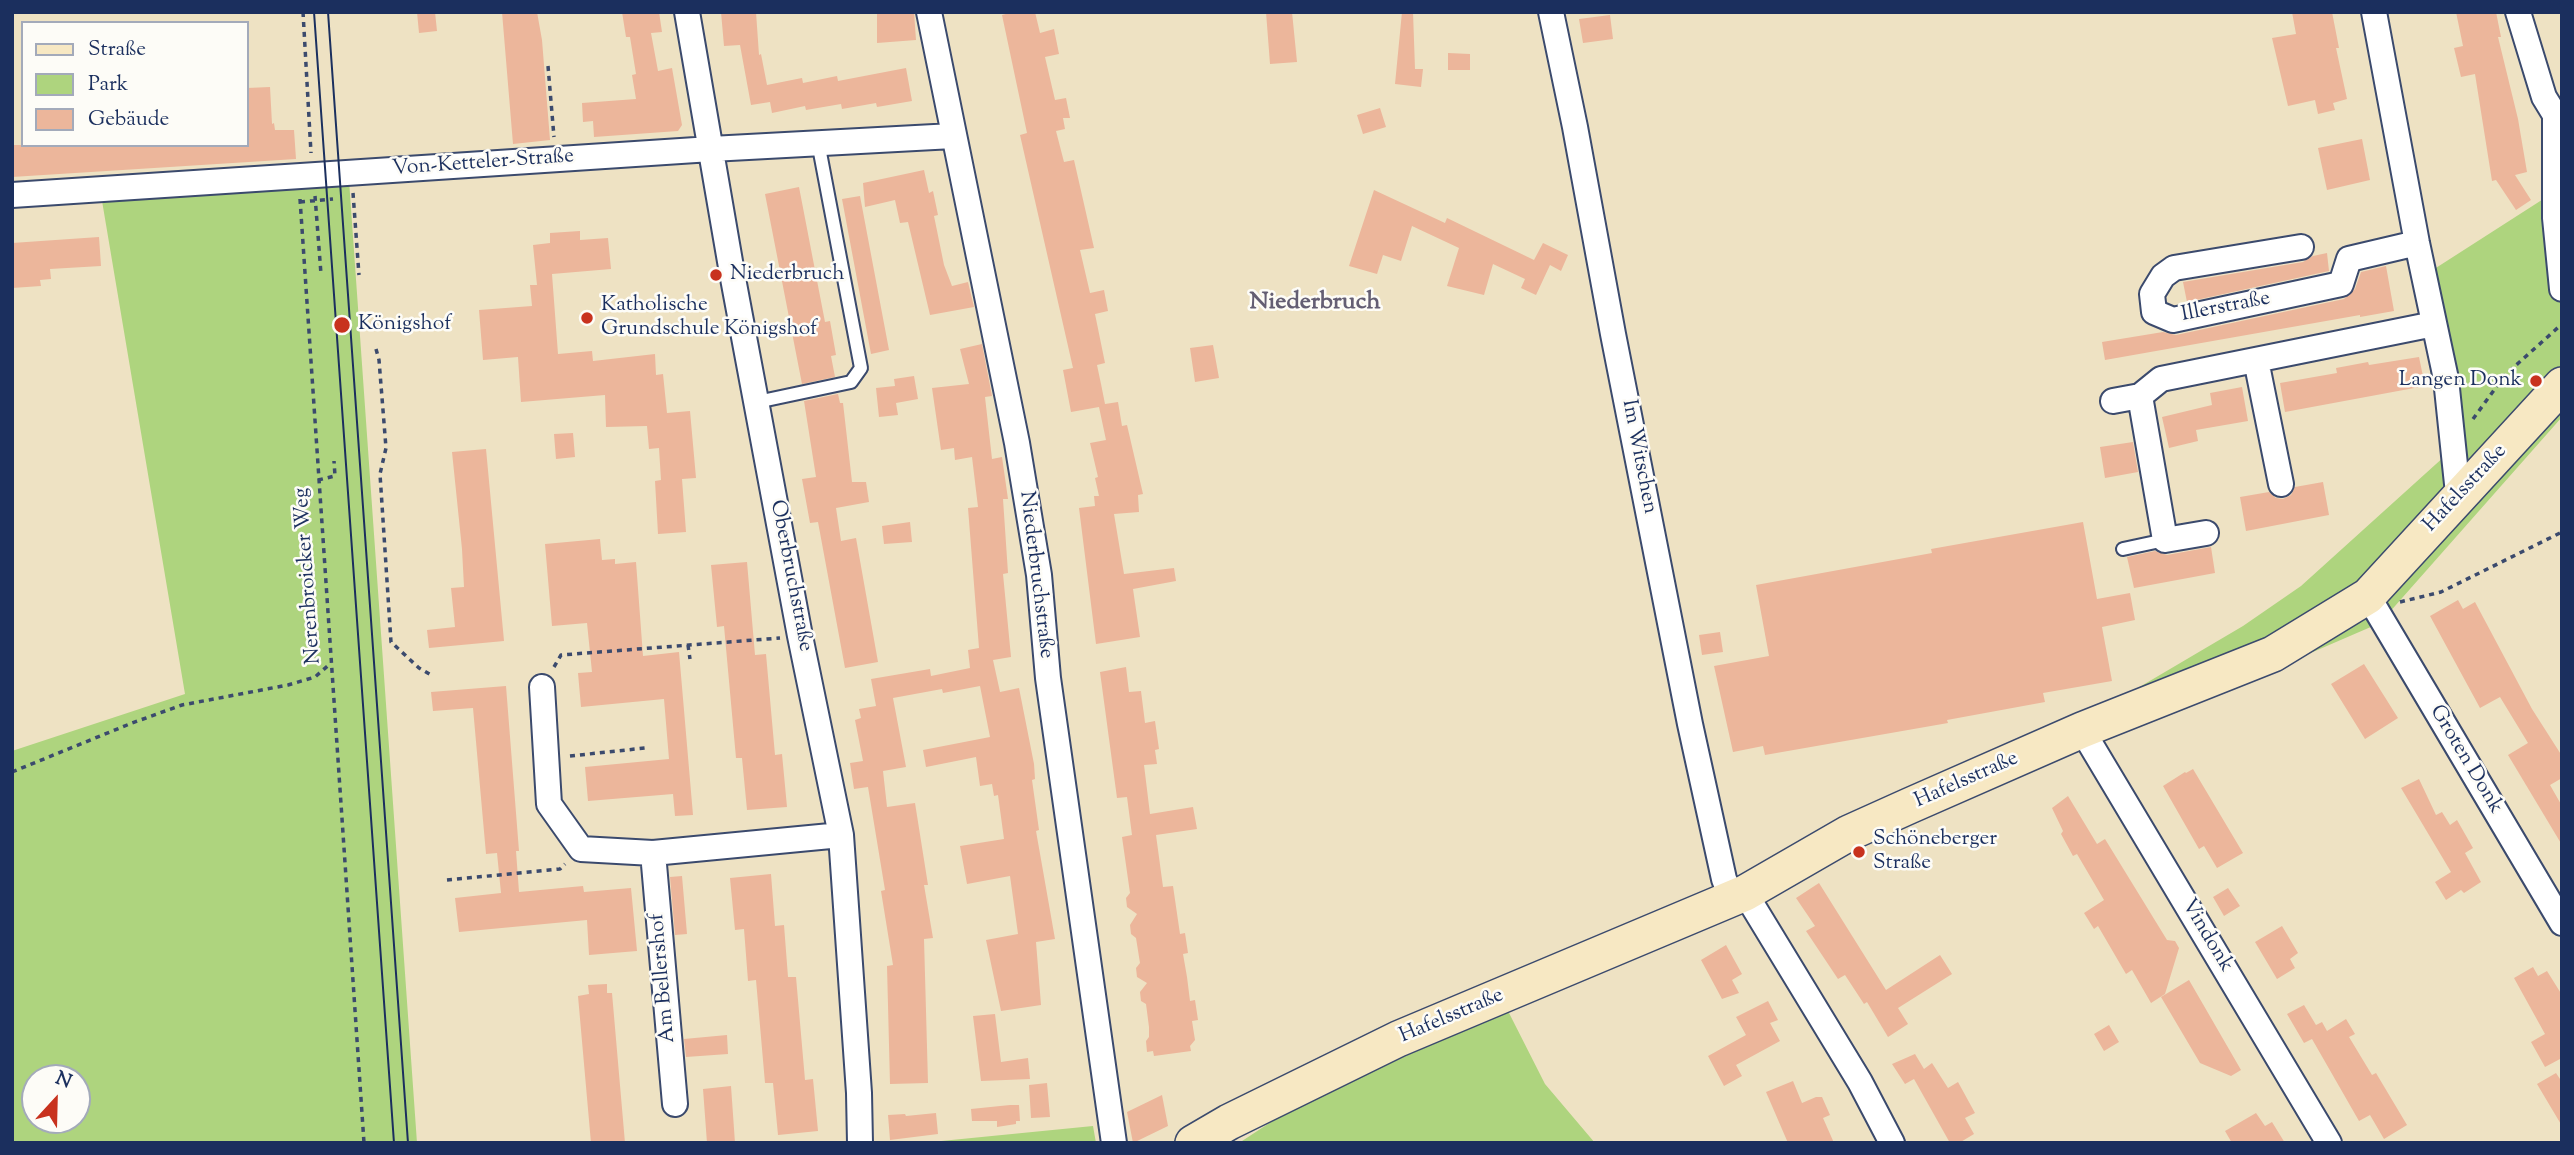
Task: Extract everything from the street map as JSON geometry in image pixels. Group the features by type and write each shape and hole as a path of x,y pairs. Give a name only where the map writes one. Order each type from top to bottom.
{"main road":[{"name":"Hafelsstraße","path":"1193,1143 1229,1122 1398,1039 1739,896 1849,834 2082,730 2273,654 2371,602 2463,493 2562,385"}],"street":[{"name":"Oberbruchstraße","path":"687,12 800,636 841,835 860,1143"},
{"name":"Niederbruchstraße","path":"929,12 1017,443 1039,575 1048,678 1114,1143"},
{"name":"Im Witschen","path":"1551,12 1687,710 1724,878 1739,896"},
{"path":"2374,12 2417,243 2446,379 2457,484 2463,493"},
{"path":"2518,12 2544,97 2558,113 2555,218 2562,289"},
{"name":"Von-Ketteler-Straße","path":"12,195 818,142 953,136"},
{"name":"Illerstraße","path":"2301,247 2175,268 2163,276 2152,294 2154,312 2173,320 2341,285 2349,259 2417,243"},
{"path":"2113,401 2140,396 2161,379 2434,324"},
{"path":"2256,360 2281,484"},
{"path":"2140,396 2165,540 2206,533"},
{"name":"Groten Donk","path":"2371,602 2562,923"},
{"path":"542,687 549,804 581,849 653,853 841,835"},
{"name":"Vindonk","path":"2082,730 2329,1143"},
{"name":"Am Bellershof","path":"653,853 675,1104"},
{"path":"1739,896 1860,1082 1892,1143"}],"lane":[{"path":"757,402 851,382 861,368 818,142"},
{"path":"2123,549 2165,540"}],"path":[{"path":"303,12 313,146 306,175 316,200 321,274"},
{"path":"548,66 556,160"},
{"path":"351,172 359,275"},
{"name":"Nerenbroicker Weg","path":"306,175 300,202 364,1143"},
{"path":"300,202 353,197"},
{"path":"2454,444 2461,439 2481,406 2505,375 2562,324"},
{"path":"376,349 386,448 380,474 391,642 419,668 431,675"},
{"path":"318,480 335,476 334,461"},
{"path":"2371,602 2441,592 2562,533"},
{"path":"542,687 561,655 800,636"},
{"path":"688,645 690,659"},
{"path":"12,772 182,705 288,685 315,677 331,663"},
{"path":"547,758 645,748"},
{"path":"447,880 560,869 581,849"}],"green space":[{"path":"2562,99 2562,417 2380,623 2144,725 2131,692 2243,626 2301,586 2446,455 2414,282 2548,196 2541,112"},
{"path":"348,166 417,1143 12,1143 12,751 185,694 99,183"},
{"path":"1508,1011 1545,1084 1595,1143 1239,1143 1303,1101"},
{"path":"1093,1126 1096,1143 921,1143"}],"building":[{"path":"417,12 435,12 437,31 419,33"},
{"path":"502,12 537,12 542,40 550,140 513,144"},
{"path":"622,12 659,12 662,32 651,33 658,71 672,68 682,125 678,131 594,137 593,121 583,122 582,103 636,99 632,75 636,74 630,37 626,37"},
{"path":"721,12 756,12 759,55 761,54 767,85 802,78 803,83 837,76 838,81 906,68 912,101 877,107 876,103 842,109 841,104 806,110 805,106 772,113 770,102 751,105 740,45 724,46"},
{"path":"877,12 914,12 916,40 877,43"},
{"path":"1035,12 1040,33 1054,29 1059,54 1045,57 1055,100 1066,98 1070,118 1063,118 1065,129 1056,131 1064,162 1074,160 1094,248 1080,250 1090,293 1104,290 1108,311 1095,314 1105,363 1097,365 1105,404 1118,402 1122,426 1127,425 1143,494 1138,495 1139,512 1114,514 1124,574 1174,568 1176,581 1133,589 1140,637 1096,644 1079,508 1095,506 1094,496 1099,496 1095,478 1098,477 1090,443 1106,440 1099,407 1071,412 1063,370 1073,368 1020,135 1027,133 1002,15"},
{"path":"1266,12 1292,12 1297,62 1270,64"},
{"path":"1402,12 1413,12 1415,69 1423,69 1421,87 1395,84"},
{"path":"2292,12 2332,12 2339,48 2336,48 2347,99 2333,103 2335,110 2318,114 2315,100 2288,106 2272,38 2296,34"},
{"path":"2456,12 2496,12 2501,37 2498,37 2518,119 2527,172 2515,175 2531,200 2516,210 2496,180 2492,181 2475,74 2461,77 2454,48 2463,46"},
{"path":"1610,15 1613,39 1583,43 1579,19"},
{"path":"1448,53 1470,54 1470,70 1448,70"},
{"path":"270,87 272,124 274,123 275,130 294,130 296,159 12,177 12,145 248,147 248,88"},
{"path":"1380,108 1386,127 1363,134 1357,115"},
{"path":"2362,139 2370,180 2327,190 2318,148"},
{"path":"924,170 929,193 933,191 938,215 934,216 944,265 952,286 968,282 974,307 930,315 908,222 900,223 895,200 865,207 863,183"},
{"path":"799,187 825,322 830,321 836,355 831,356 835,377 802,384 765,194"},
{"path":"1374,190 1445,223 1447,218 1534,260 1543,243 1568,255 1561,271 1550,265 1536,295 1521,288 1525,279 1493,264 1484,295 1447,286 1459,248 1412,226 1401,261 1383,255 1377,274 1349,266"},
{"path":"860,196 889,350 871,354 842,199"},
{"path":"580,231 580,240 608,238 611,269 552,274 558,354 592,351 593,361 655,354 656,375 663,374 667,413 690,411 696,478 682,479 686,532 658,534 655,481 661,480 659,448 649,449 647,426 606,427 605,395 521,402 518,357 483,360 479,310 532,306 530,285 537,285 533,245 550,243 550,233"},
{"path":"99,237 101,266 50,269 51,279 40,280 41,286 12,288 12,243"},
{"path":"2327,253 2329,271 2187,302 2183,282 2303,262 2313,256"},
{"path":"2386,266 2394,311 2105,360 2102,342 2163,332 2176,335 2344,299 2355,289 2361,272"},
{"path":"982,344 992,396 985,397 992,459 1002,457 1008,499 1003,499 1008,573 1003,574 1011,657 993,660 1000,692 1019,688 1034,764 1035,779 1032,780 1039,830 1036,831 1055,939 1036,942 1041,1005 1001,1011 986,940 1018,934 1010,876 967,884 960,846 1004,839 998,795 994,796 992,784 980,786 976,757 926,767 923,750 990,737 980,686 943,693 942,689 893,698 906,767 883,771 887,807 915,803 933,938 924,939 928,1083 890,1084 887,966 893,965 881,891 885,890 868,787 854,789 850,763 863,761 855,720 861,718 859,709 876,706 871,679 930,669 931,676 970,668 968,650 979,648 968,508 978,507 972,457 955,460 954,448 941,450 932,388 969,384 960,349"},
{"path":"1213,345 1219,378 1195,382 1190,348"},
{"path":"2419,357 2425,386 2285,412 2280,383 2337,373 2336,368 2368,362 2369,365"},
{"path":"914,376 918,399 896,403 898,415 879,417 876,388 895,386 894,379"},
{"path":"2242,387 2248,421 2196,430 2198,441 2169,448 2162,417 2212,405 2210,393"},
{"path":"838,394 840,403 843,403 852,482 866,482 869,502 836,508 841,541 856,538 878,662 845,668 818,522 810,523 802,479 816,477 804,401"},
{"path":"573,433 575,457 556,459 554,434"},
{"path":"2133,442 2138,472 2105,478 2100,447"},
{"path":"486,449 504,641 429,648 427,630 455,627 451,588 464,587 452,452"},
{"path":"2323,482 2329,515 2246,531 2240,497 2269,492 2276,498 2283,499 2291,495 2295,487"},
{"path":"910,522 912,542 884,544 882,526"},
{"path":"2083,522 2097,599 2130,593 2135,620 2102,627 2112,681 2043,693 2045,702 1947,720 1948,723 1765,755 1763,746 1733,752 1714,666 1769,656 1756,585 1932,553 1931,549"},
{"path":"600,539 602,560 615,559 615,564 636,562 643,656 679,652 693,815 675,816 673,794 588,801 585,767 669,759 664,699 581,707 578,673 592,672 587,623 552,626 545,544"},
{"path":"2211,547 2215,573 2134,588 2127,557 2155,551 2167,555"},
{"path":"747,562 755,655 766,654 775,755 782,754 787,807 747,810 742,758 736,758 724,626 717,627 711,565"},
{"path":"2458,600 2463,609 2475,602 2532,709 2562,756 2562,778 2550,785 2562,806 2562,845 2508,755 2528,743 2500,697 2480,708 2430,616"},
{"path":"1720,632 1723,652 1702,655 1699,635"},
{"path":"2364,664 2398,718 2365,739 2331,684"},
{"path":"1126,667 1129,692 1141,691 1145,723 1155,721 1159,749 1155,750 1157,764 1144,765 1150,814 1193,807 1197,829 1156,835 1163,887 1173,886 1180,934 1185,933 1188,953 1183,954 1190,1001 1195,1000 1198,1020 1192,1021 1195,1040 1190,1046 1191,1051 1154,1056 1153,1051 1147,1052 1149,1027 1146,1004 1141,1001 1140,992 1147,983 1137,977 1136,968 1140,963 1136,938 1131,934 1130,925 1137,914 1127,907 1126,898 1130,893 1122,837 1132,835 1127,797 1117,798 1100,672"},
{"path":"506,686 519,851 516,851 519,892 583,886 584,892 631,888 637,951 589,955 587,920 459,932 455,898 501,893 497,853 486,854 473,708 433,711 431,692"},
{"path":"2193,769 2243,853 2217,868 2204,846 2199,849 2163,786"},
{"path":"2419,779 2436,815 2442,812 2450,825 2457,820 2473,848 2465,853 2481,882 2446,900 2435,882 2451,872 2401,788"},
{"path":"2068,796 2097,844 2105,839 2167,940 2175,941 2179,948 2165,994 2151,1003 2132,970 2126,974 2098,926 2094,929 2084,913 2104,900 2077,854 2073,856 2061,834 2063,831 2052,808"},
{"path":"771,874 775,926 784,925 788,977 796,977 805,1080 813,1079 818,1131 778,1135 773,1083 765,1083 756,980 748,981 744,929 735,930 730,878"},
{"path":"682,876 687,934 675,935 670,877"},
{"path":"1819,883 1886,990 1940,955 1952,974 1898,1008 1908,1024 1888,1037 1867,1002 1864,1004 1845,975 1838,979 1806,931 1815,926 1796,898"},
{"path":"2228,888 2240,906 2224,916 2213,897"},
{"path":"2282,926 2298,953 2290,959 2295,968 2277,979 2255,942"},
{"path":"1726,945 1742,974 1732,980 1739,993 1722,999 1701,960"},
{"path":"2533,967 2538,976 2547,971 2562,995 2562,1062 2560,1059 2545,1067 2531,1042 2545,1034 2514,978"},
{"path":"2189,980 2241,1070 2231,1076 2200,1063 2161,997"},
{"path":"607,984 607,993 612,993 625,1143 591,1143 578,996 589,994 588,985"},
{"path":"1768,1001 1778,1020 1770,1023 1780,1041 1736,1065 1742,1076 1724,1086 1708,1056 1746,1035 1736,1017"},
{"path":"2304,1005 2316,1025 2322,1022 2327,1031 2346,1019 2355,1034 2349,1037 2372,1075 2376,1073 2407,1125 2384,1139 2370,1115 2359,1121 2312,1039 2304,1043 2287,1014"},
{"path":"995,1014 1001,1062 1028,1058 1030,1079 981,1081 973,1016"},
{"path":"2109,1025 2119,1042 2104,1051 2094,1034"},
{"path":"727,1035 728,1054 686,1057 684,1039"},
{"path":"1915,1054 1924,1069 1932,1063 1948,1088 1958,1082 1975,1113 1965,1118 1974,1134 1959,1143 1950,1143 1914,1079 1905,1084 1892,1064"},
{"path":"2556,1073 2562,1082 2562,1126 2537,1084"},
{"path":"1793,1081 1802,1103 1822,1097 1830,1115 1823,1118 1834,1143 1788,1143 1766,1092"},
{"path":"1047,1083 1050,1117 1031,1118 1029,1085"},
{"path":"731,1086 735,1143 707,1143 703,1089"},
{"path":"1162,1095 1168,1126 1133,1143 1127,1112"},
{"path":"1019,1105 1020,1121 1016,1121 1016,1124 997,1127 997,1121 972,1121 971,1109"},
{"path":"936,1113 938,1134 890,1140 888,1115"},
{"path":"2256,1113 2265,1126 2272,1122 2285,1143 2232,1143 2225,1131"}],"tram line":[{"path":"314,12 394,1143"},
{"path":"328,12 408,1143"}],"place":[{"name":"Niederbruch","path":"716,275"},
{"name":"Katholische Grundschule Königshof","path":"587,318"},
{"name":"Königshof","path":"342,325"},
{"name":"Langen Donk","path":"2536,381"},
{"name":"Schöneberger Straße","path":"1859,852"}],"district":[{"name":"Niederbruch","path":"1315,304"}]}
